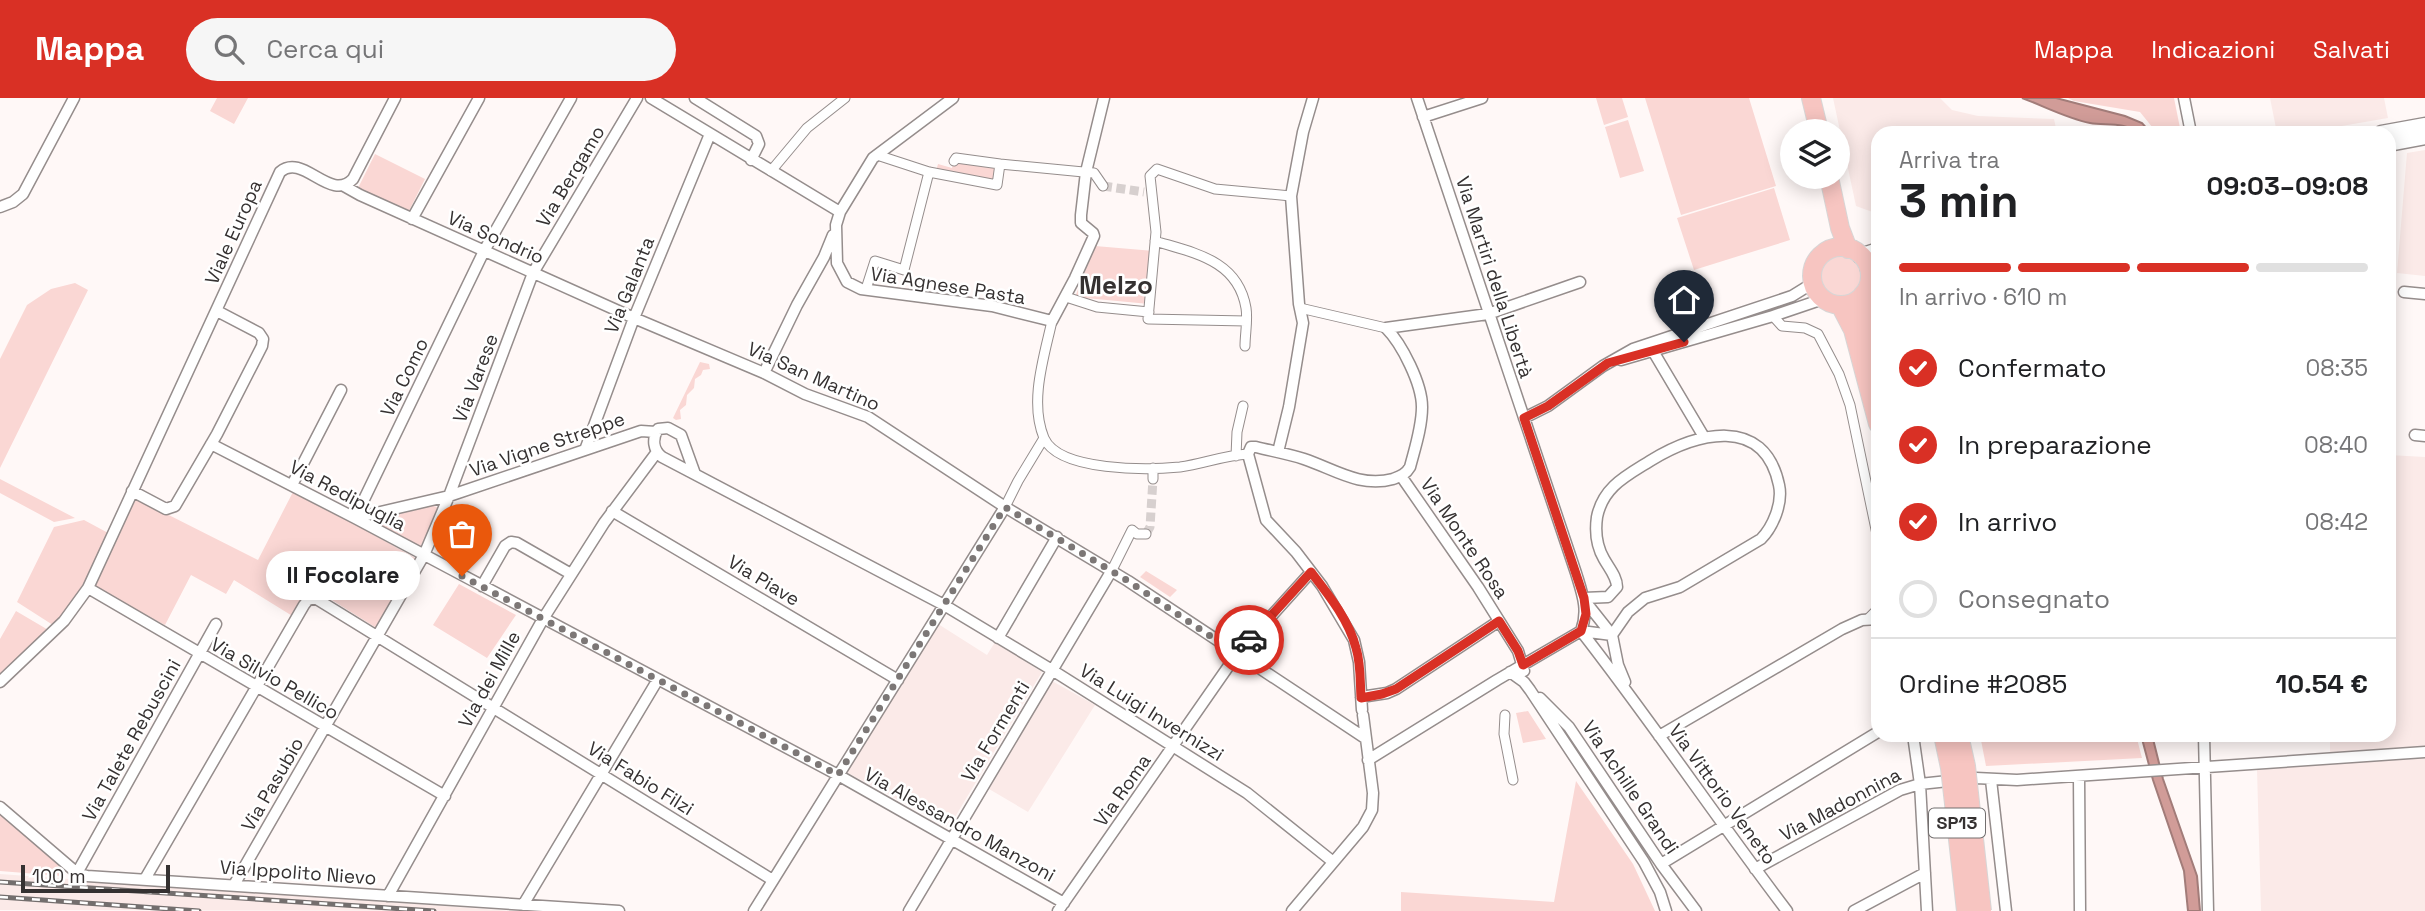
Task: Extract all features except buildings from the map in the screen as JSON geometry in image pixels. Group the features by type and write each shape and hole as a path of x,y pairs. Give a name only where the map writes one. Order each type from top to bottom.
{"main road":[{"path":"1801,98 1805,119"},
{"path":"1811,98 1816,119"},
{"path":"1819,189 1829,250"},
{"path":"1832,189 1840,228 1866,258 1869,280 1863,294 1862,307 1871,340"},
{"path":"1829,250 1866,258"},
{"path":"1829,250 1816,262 1812,273 1813,283 1832,302 1853,330 1871,398"},
{"path":"1832,302 1851,303 1863,294"},
{"name":"SP13","path":"1944,742 1957,819 1966,911"},
{"name":"SP13","path":"1961,742 1966,766 1982,911"}],"street":[{"path":"0,207 21,196 74,98"},
{"path":"344,186 353,179 395,98"},
{"path":"412,219 479,98"},
{"name":"Via Como","path":"355,518 484,251 570,98"},
{"name":"Via Bergamo","path":"533,272 636,98"},
{"path":"651,98 840,212"},
{"path":"695,98 712,102 756,136 759,144 751,160"},
{"path":"771,171 807,128 845,98"},
{"path":"764,373 824,257 836,230 840,212 869,163 953,98"},
{"path":"1104,98 1086,172 1081,222 1093,233 1093,238 1052,321 1039,390 1044,438 1062,454 1085,463 1153,468 1185,466 1250,451 1278,452 1364,481 1385,481 1401,476 1410,467 1421,416 1421,397 1400,345 1386,328"},
{"path":"1278,452 1303,323 1291,197 1301,140 1313,98"},
{"name":"Via Martiri della Libertà","path":"1417,98 1584,598 1586,614 1581,631"},
{"path":"1423,117 1482,98"},
{"path":"2184,98 2190,126"},
{"path":"2396,130 2425,125"},
{"name":"Via Galanta","path":"585,450 634,318 710,134"},
{"path":"2396,143 2425,137"},
{"path":"877,155 929,172 997,185 1000,164"},
{"path":"954,161 956,158 1094,173 1103,186"},
{"name":"Viale Europa","path":"0,682 68,618 88,588 280,171 287,167 296,167 328,183 344,186"},
{"path":"1246,321 1148,319 1156,241 1147,192 1150,176 1157,169 1212,188 1291,197"},
{"path":"866,289 875,261 904,270 929,172"},
{"name":"Via Sondrio","path":"344,186 634,318"},
{"name":"Via Agnese Pasta","path":"836,230 836,259 841,273 850,284 866,289 992,306 1052,321"},
{"path":"1156,241 1223,266 1236,282 1246,309 1245,346"},
{"name":"Via Varese","path":"424,555 450,496 533,272"},
{"path":"1300,308 1386,328 1488,314 1580,282"},
{"path":"1651,347 1786,298 1813,283"},
{"path":"2404,292 2425,294"},
{"path":"1066,297 1097,307 1149,312"},
{"path":"1777,315 1786,298"},
{"path":"1524,418 1548,406 1627,351 1832,302"},
{"name":"Viale Europa","path":"132,491 166,509 173,508 211,444 263,342 258,333 217,311"},
{"path":"1777,315 1782,326 1805,327 1815,331 1824,342 1850,405 1871,506"},
{"name":"Via San Martino","path":"634,318 764,373 805,394 869,417 1005,507 1111,570 1365,738"},
{"path":"1651,347 1704,437"},
{"path":"292,485 341,390"},
{"path":"1236,456 1237,432 1243,406"},
{"path":"657,452 654,443 656,432 660,428 668,428 681,435 695,474"},
{"name":"Via Vigne Streppe","path":"355,518 450,496 641,431 656,432"},
{"path":"1368,760 1581,631 1612,635 1636,604 1652,594 1680,587 1760,539 1767,533 1773,520 1780,495 1774,465 1768,455 1741,438 1725,435 1704,437 1679,445 1622,479 1608,491 1600,509 1596,532 1599,550 1616,579 1617,587 1608,597 1584,598"},
{"path":"754,911 1005,507 1044,438"},
{"name":"Via Redipuglia","path":"211,444 838,775"},
{"path":"1250,451 1263,516 1311,572 1340,613 1354,640 1359,662 1365,738 1374,799 1372,810 1363,827 1292,911"},
{"name":"Via Luigi Invernizzi","path":"657,452 944,606 1052,670 1254,798 1332,861"},
{"name":"Via dei Mille","path":"388,896 543,619 612,511 657,452"},
{"path":"1153,468 1153,479"},
{"name":"Via Monte Rosa","path":"1401,476 1469,572 1518,651 1523,665"},
{"name":"Via Piave","path":"612,511 898,680"},
{"path":"1111,570 1132,530 1137,534 1146,534"},
{"path":"998,638 1057,537"},
{"path":"482,586 505,546 511,542 572,574"},
{"name":"Via Pasubio","path":"234,886 424,555"},
{"name":"Via Formenti","path":"909,911 1111,570"},
{"name":"Via Roma","path":"1061,907 1237,654 1311,572"},
{"name":"Via Silvio Pellico","path":"88,588 445,796"},
{"name":"Via Vittorio Veneto","path":"1584,598 1612,635 1618,665 1632,697"},
{"name":"Via Fabio Filzi","path":"257,688 304,605 311,599 321,601 771,879"},
{"path":"1659,736 1842,629 1871,619"},
{"name":"Via Monte Rosa","path":"1361,698 1396,689 1499,621"},
{"name":"Via Talete Rebuscini","path":"77,873 216,624"},
{"name":"Via Vittorio Veneto","path":"1581,631 1787,911"},
{"path":"1523,665 1527,686"},
{"path":"1510,673 1527,686 1648,869 1662,896 1666,911"},
{"path":"523,905 657,681"},
{"name":"Via Achille Grandi","path":"1527,686 1569,727 1696,911"},
{"path":"145,879 257,688"},
{"path":"1505,715 1504,734 1513,780"},
{"path":"1661,863 1871,736"},
{"path":"1914,742 1920,784 1927,911"},
{"path":"2204,742 2208,911"},
{"name":"Via Madonnina","path":"1755,870 1900,790 1920,784 1976,778 1992,780 2079,776 2425,751"},
{"name":"Via Alessandro Manzoni","path":"838,775 951,839 1061,907"},
{"path":"2079,776 2080,911"},
{"path":"1992,780 2006,911"},
{"path":"0,807 77,873"},
{"name":"Via Ippolito Nievo","path":"77,873 90,877 619,911"},
{"path":"1854,911 1925,873"}],"shaded area":[{"path":"217,98 248,98 234,124 210,111"},
{"path":"1596,98 1622,98 1628,117 1604,125"},
{"path":"1645,98 1749,98 1776,186 1681,215"},
{"path":"1833,98 1940,98 1952,110 1978,116 2054,119 2056,126 1871,126 1871,211 1856,206 1850,178 1850,119 1837,119"},
{"path":"2022,98 2056,98 2125,116 2145,126 2096,124 2064,115"},
{"path":"2068,98 2174,98 2180,126 2151,126 2140,112"},
{"path":"2270,98 2384,98 2388,118 2342,126 2276,126"},
{"path":"1628,120 1644,171 1620,178 1605,127"},
{"path":"2425,150 2425,276 2397,273 2407,153"},
{"path":"375,154 425,179 408,213 358,188"},
{"path":"955,155 1002,162 998,186 935,175 938,164 952,168"},
{"path":"1774,188 1790,240 1694,270 1677,218"},
{"path":"1095,246 1154,251 1149,304 1075,297"},
{"path":"1840,252 1849,253 1857,259 1863,267 1863,285 1857,293 1849,299 1840,300 1831,299 1823,293 1817,285 1816,276 1817,267 1823,259 1831,253"},
{"path":"75,283 88,290 0,468 0,359 27,305 51,289"},
{"path":"700,362 709,364 710,369 703,370 695,379 694,388 687,395 686,405 680,410 681,419 676,420 673,418"},
{"path":"2396,455 2425,457 2425,911 2261,911 2257,770 2330,763 2330,742 2396,742"},
{"path":"0,479 75,518 54,522 0,493"},
{"path":"294,490 417,559 378,629 311,587 294,617 234,580 226,594 191,575 165,625 92,587 135,498 258,560"},
{"path":"432,505 441,509 420,547 368,518"},
{"path":"84,520 110,534 86,586 56,627 17,602 54,527"},
{"path":"1146,571 1177,590 1170,597 1140,577"},
{"path":"459,584 516,615 487,658 433,625"},
{"path":"16,611 50,631 0,677 0,639"},
{"path":"1226,616 1236,623 1241,616 1248,622 1235,638 1218,627"},
{"path":"935,622 987,655 995,642 1042,672 949,827 846,772"},
{"path":"1052,681 1095,705 1028,812 989,789"},
{"path":"1528,711 1546,739 1523,743 1516,713"},
{"path":"1981,742 2138,742 2142,758 1986,766"},
{"path":"2143,742 2154,742 2163,779 2197,876 2200,911 2188,911 2184,871"},
{"path":"1576,781 1633,864 1655,911 1401,911 1401,892 1554,902"},
{"path":"0,813 58,863 62,876 0,871"},
{"path":"0,874 331,898 515,911 0,910"}],"tunnel":[{"path":"1103,186 1144,192"},
{"path":"1146,534 1150,527 1153,479"}],"railway":[{"path":"0,882 434,911"},
{"path":"0,897 199,911"}],"way so far":[{"path":"462,576 838,775 1005,507 1128,581 1237,654 1249,640"}],"place":[{"name":"Il Focolare","path":"462,576"}],"district":[{"name":"Melzo","path":"1116,285"}],"route":[{"path":"1249,640 1311,572 1340,613 1354,640 1359,662 1361,698 1396,689 1499,621 1522,658 1523,665 1581,631 1586,614 1584,598 1524,418 1548,406 1608,363 1684,342"}]}
